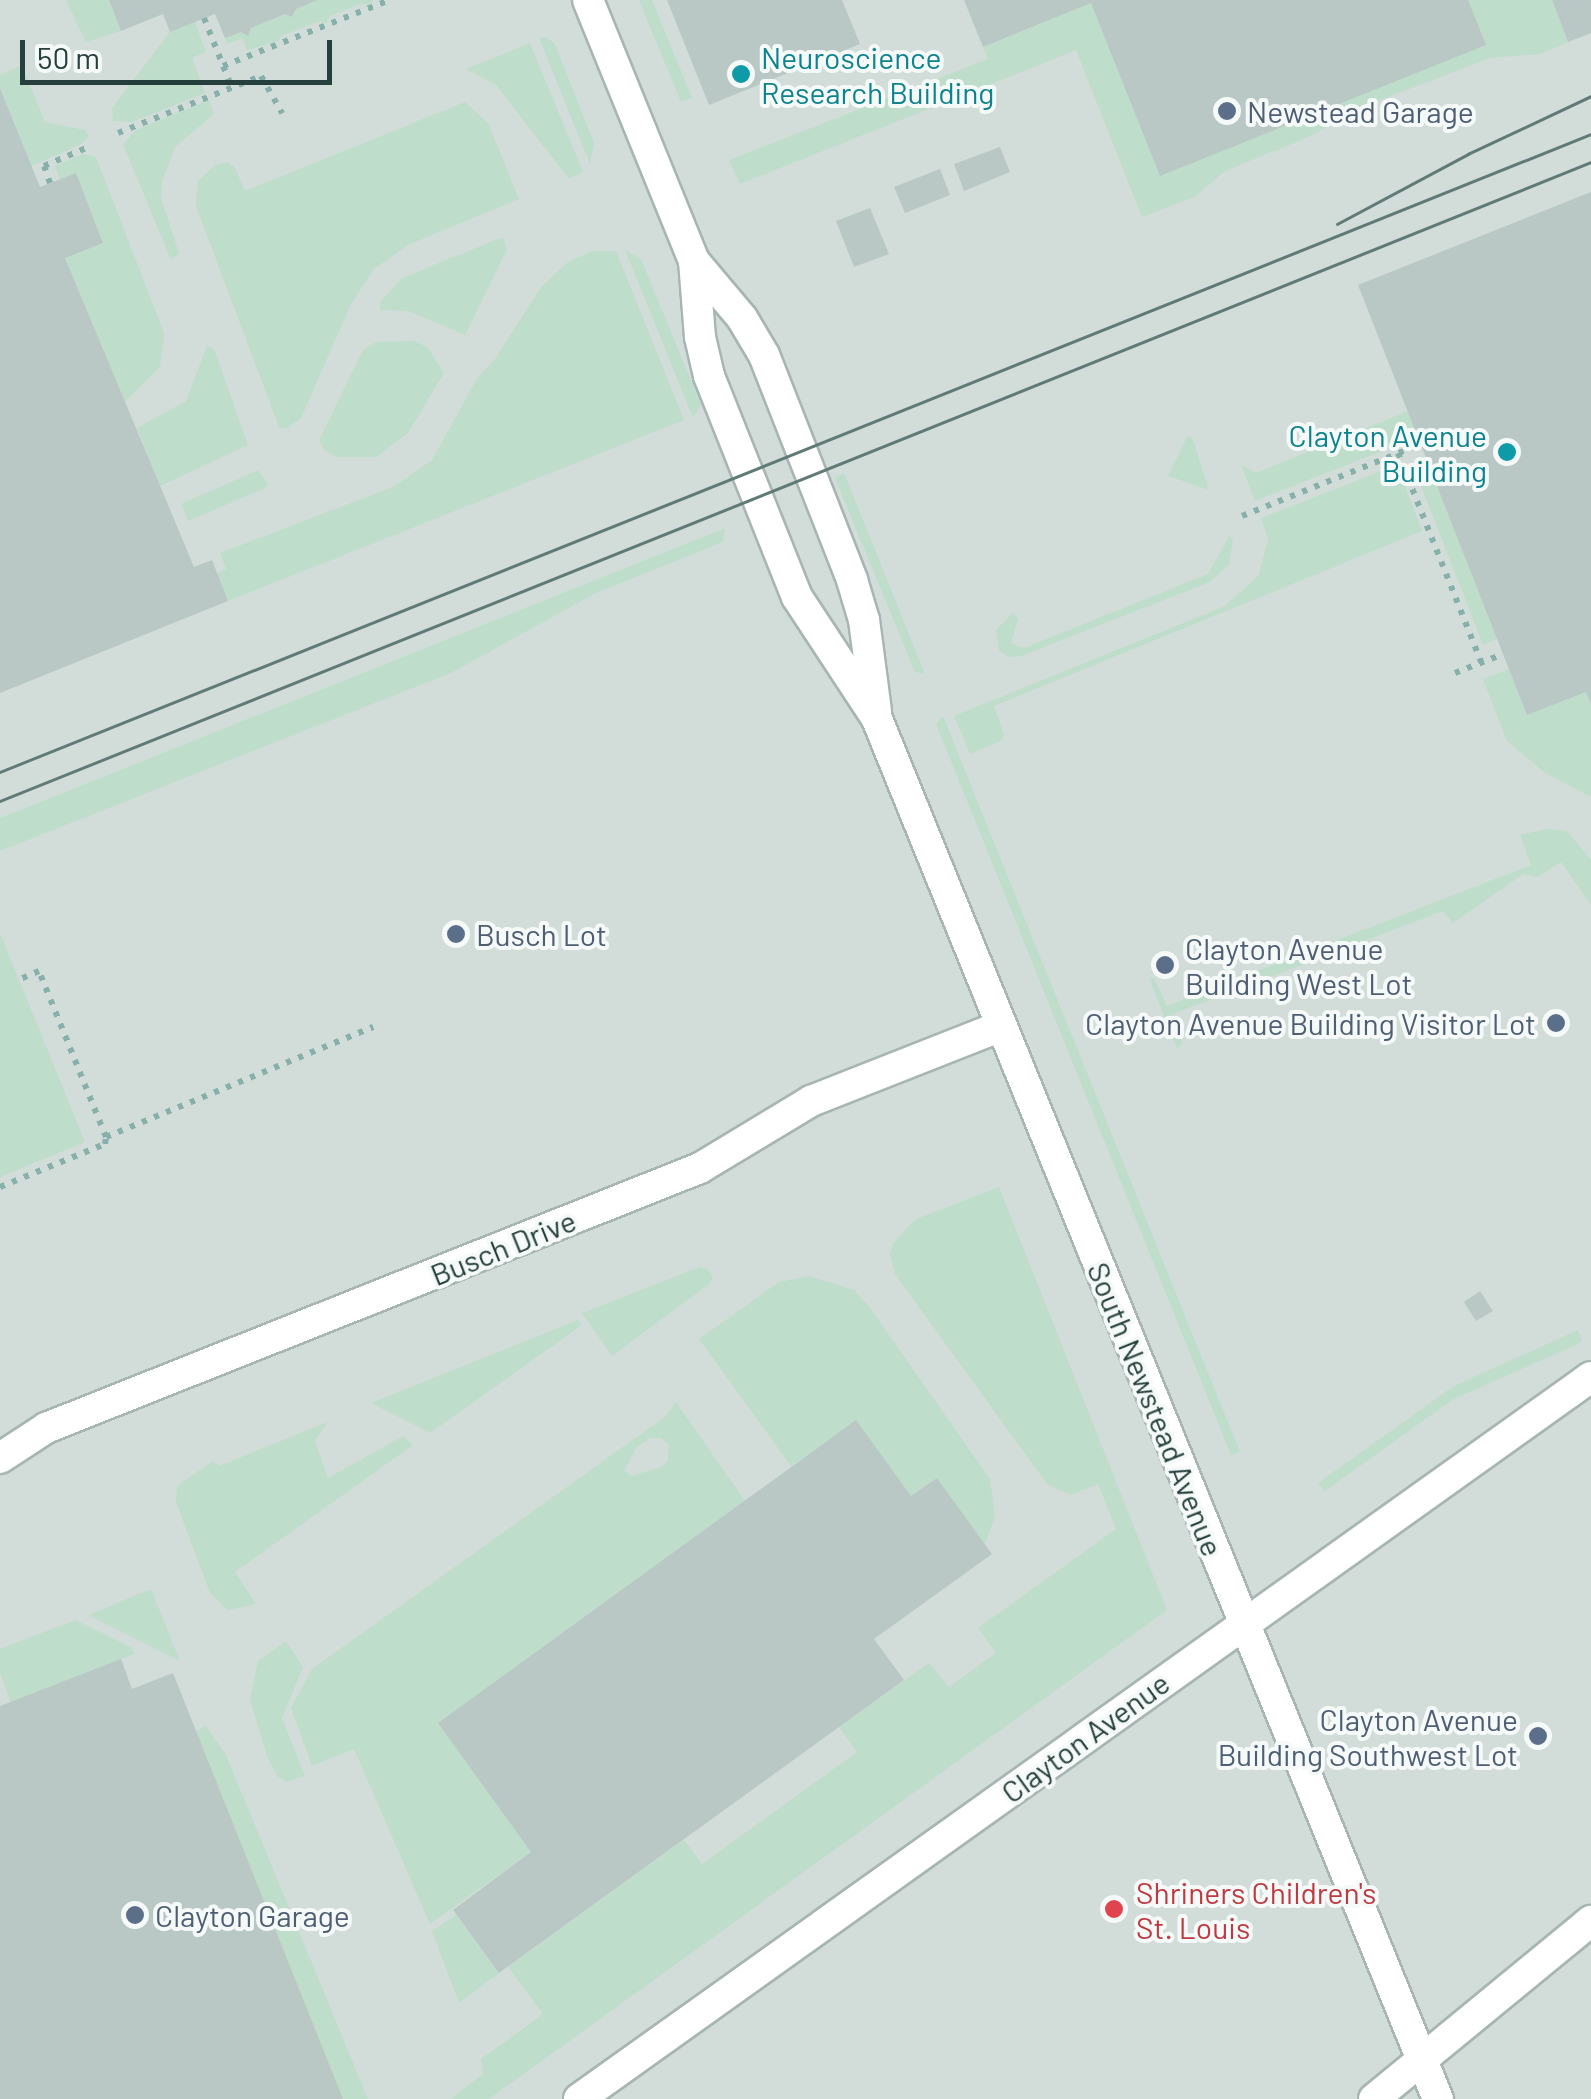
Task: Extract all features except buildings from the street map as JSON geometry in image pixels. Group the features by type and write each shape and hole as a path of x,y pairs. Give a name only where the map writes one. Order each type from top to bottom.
{"street":[{"name":"South Newstead Avenue","path":"588,0 694,261 700,337 709,376 757,498 798,598 876,719 1438,2099"},
{"name":"South Newstead Avenue","path":"694,261 742,318 764,355 852,580 864,620 876,719"},
{"name":"Busch Drive","path":"0,1458 46,1428 700,1168 811,1101 1001,1026"},
{"name":"Clayton Avenue","path":"579,2099 1591,1377"},
{"path":"1374,2099 1591,1920"}],"path":[{"path":"223,66 390,0"},
{"path":"204,18 232,88"},
{"path":"118,134 256,77 266,78 282,113"},
{"path":"50,183 44,166 92,146"},
{"path":"1242,516 1421,444"},
{"path":"1398,453 1481,662"},
{"path":"1454,673 1503,654"},
{"path":"0,1187 105,1144 106,1136 39,972 18,980"},
{"path":"106,1136 373,1028"}],"shaded area":[{"path":"0,0 1591,0 1591,2099 0,2099"}],"green space":[{"path":"66,0 109,0 121,31 86,42"},
{"path":"319,0 373,0 370,6 363,3 330,16 326,24 320,21 281,36 279,41 247,50 242,38 227,44 225,38 241,32 248,35 251,28 285,14 292,17 296,9"},
{"path":"639,0 652,0 692,98 681,102"},
{"path":"1468,0 1552,0 1568,42 1540,54 1490,58 1349,112 1311,136 1225,171 1194,197 1142,217 1076,50 740,184 729,160 988,59 983,47 1091,3 1485,45"},
{"path":"195,22 206,52 192,58 205,93 132,122 113,121 112,108 170,32"},
{"path":"546,37 555,44 594,143 590,164 539,38"},
{"path":"530,43 583,172 569,179 496,85 466,69"},
{"path":"22,65 45,122 85,130 89,136 80,145 31,166 0,87 0,75"},
{"path":"209,100 214,114 175,147 162,182 161,198 179,253 171,260 123,144 136,130"},
{"path":"465,102 488,123 519,199 408,245 374,269 351,304 301,418 286,429 279,427 196,206 198,181 215,165 228,162 235,168 245,191"},
{"path":"83,154 96,157 164,333 160,367 125,402 65,258 103,242 76,174 60,179 55,166"},
{"path":"503,237 507,249 465,335 408,311 380,310 381,301 402,278"},
{"path":"625,250 641,259 701,405 693,418"},
{"path":"592,251 616,251 684,420 228,601 217,573 226,569 220,553 393,487 432,460 478,377 495,359 541,287 568,262"},
{"path":"416,341 428,348 444,373 408,433 376,457 337,457 324,450 319,440 363,350 376,342"},
{"path":"207,346 214,349 248,445 160,486 137,428 186,401"},
{"path":"1408,411 1418,437 1255,501 1241,465 1256,473"},
{"path":"1187,437 1192,437 1209,490 1168,476"},
{"path":"1427,460 1498,639 1483,645 1413,465"},
{"path":"1397,465 1422,531 994,706 1004,735 1001,741 970,754 954,716 1225,606 1259,575 1268,538 1261,518"},
{"path":"258,470 268,484 265,488 188,521 181,504"},
{"path":"844,473 925,674 915,672 835,478"},
{"path":"725,528 723,542 594,594 453,672 0,851 0,818"},
{"path":"1229,536 1233,539 1229,564 1210,582 1021,656 1008,657 999,650 996,630 1013,613 1018,619 1011,643 1024,648 1208,574"},
{"path":"1509,669 1527,715 1586,692 1591,705 1591,797 1545,773 1507,741 1483,679"},
{"path":"943,716 1240,1452 1231,1455 936,724"},
{"path":"1547,829 1567,831 1591,860 1591,905 1561,862 1538,877 1523,874 1453,923 1443,911 1170,1015 1182,1043 1177,1048 1149,978 1154,978 1167,1006 1531,865 1520,835"},
{"path":"0,933 85,1142 0,1177"},
{"path":"999,1187 1167,1610 489,2099 450,2099 483,2074 481,2059 543,2014 508,1967 684,1840 702,1864 857,1752 839,1727 929,1663 949,1687 996,1653 978,1628 1116,1529 1098,1484 1071,1495 1047,1484 895,1274 890,1255 893,1243 916,1219"},
{"path":"700,1267 709,1270 713,1278 708,1285 612,1356 582,1313"},
{"path":"809,1276 854,1290 868,1305 990,1479 995,1516 985,1544 937,1478 911,1496 856,1421 791,1466 699,1339 779,1282"},
{"path":"578,1320 582,1325 430,1433 371,1403"},
{"path":"1578,1330 1582,1339 1578,1344 1452,1400 1325,1491 1318,1483 1454,1386"},
{"path":"676,1402 745,1501 531,1852 430,1924 354,1749 312,1766 291,1708 312,1669 665,1417","holes":["650,1438 661,1438 669,1444 668,1461 632,1476 624,1471 636,1448"]},
{"path":"328,1422 315,1441 328,1478 403,1436 413,1445 235,1572 256,1604 228,1610 210,1593 176,1502 177,1486 213,1461 219,1466"},
{"path":"151,1589 180,1661 88,1615"},
{"path":"75,1620 131,1647 135,1654 11,1702 0,1673 0,1649"},
{"path":"286,1641 303,1667 282,1718 305,1776 287,1782 277,1776 268,1759 250,1700 258,1661"},
{"path":"206,1726 226,1755 368,2099 343,2099 196,1731"},
{"path":"456,1915 499,1973 459,2003 432,1931"}],"tram line":[{"path":"1337,224 1468,154 1591,96"},
{"path":"0,772 1591,134"},
{"path":"0,801 1591,162"}],"place":[{"name":"Neuroscience Research Building","path":"741,74"},
{"name":"Newstead Garage","path":"1227,111"},
{"name":"Clayton Avenue Building","path":"1507,452"},
{"name":"Busch Lot","path":"456,934"},
{"name":"Clayton Avenue Building West Lot","path":"1165,965"},
{"name":"Clayton Avenue Building Visitor Lot","path":"1556,1023"},
{"name":"Clayton Avenue Building Southwest Lot","path":"1538,1736"},
{"name":"Shriners Children's St. Louis","path":"1114,1909"},
{"name":"Clayton Garage","path":"135,1915"}]}
